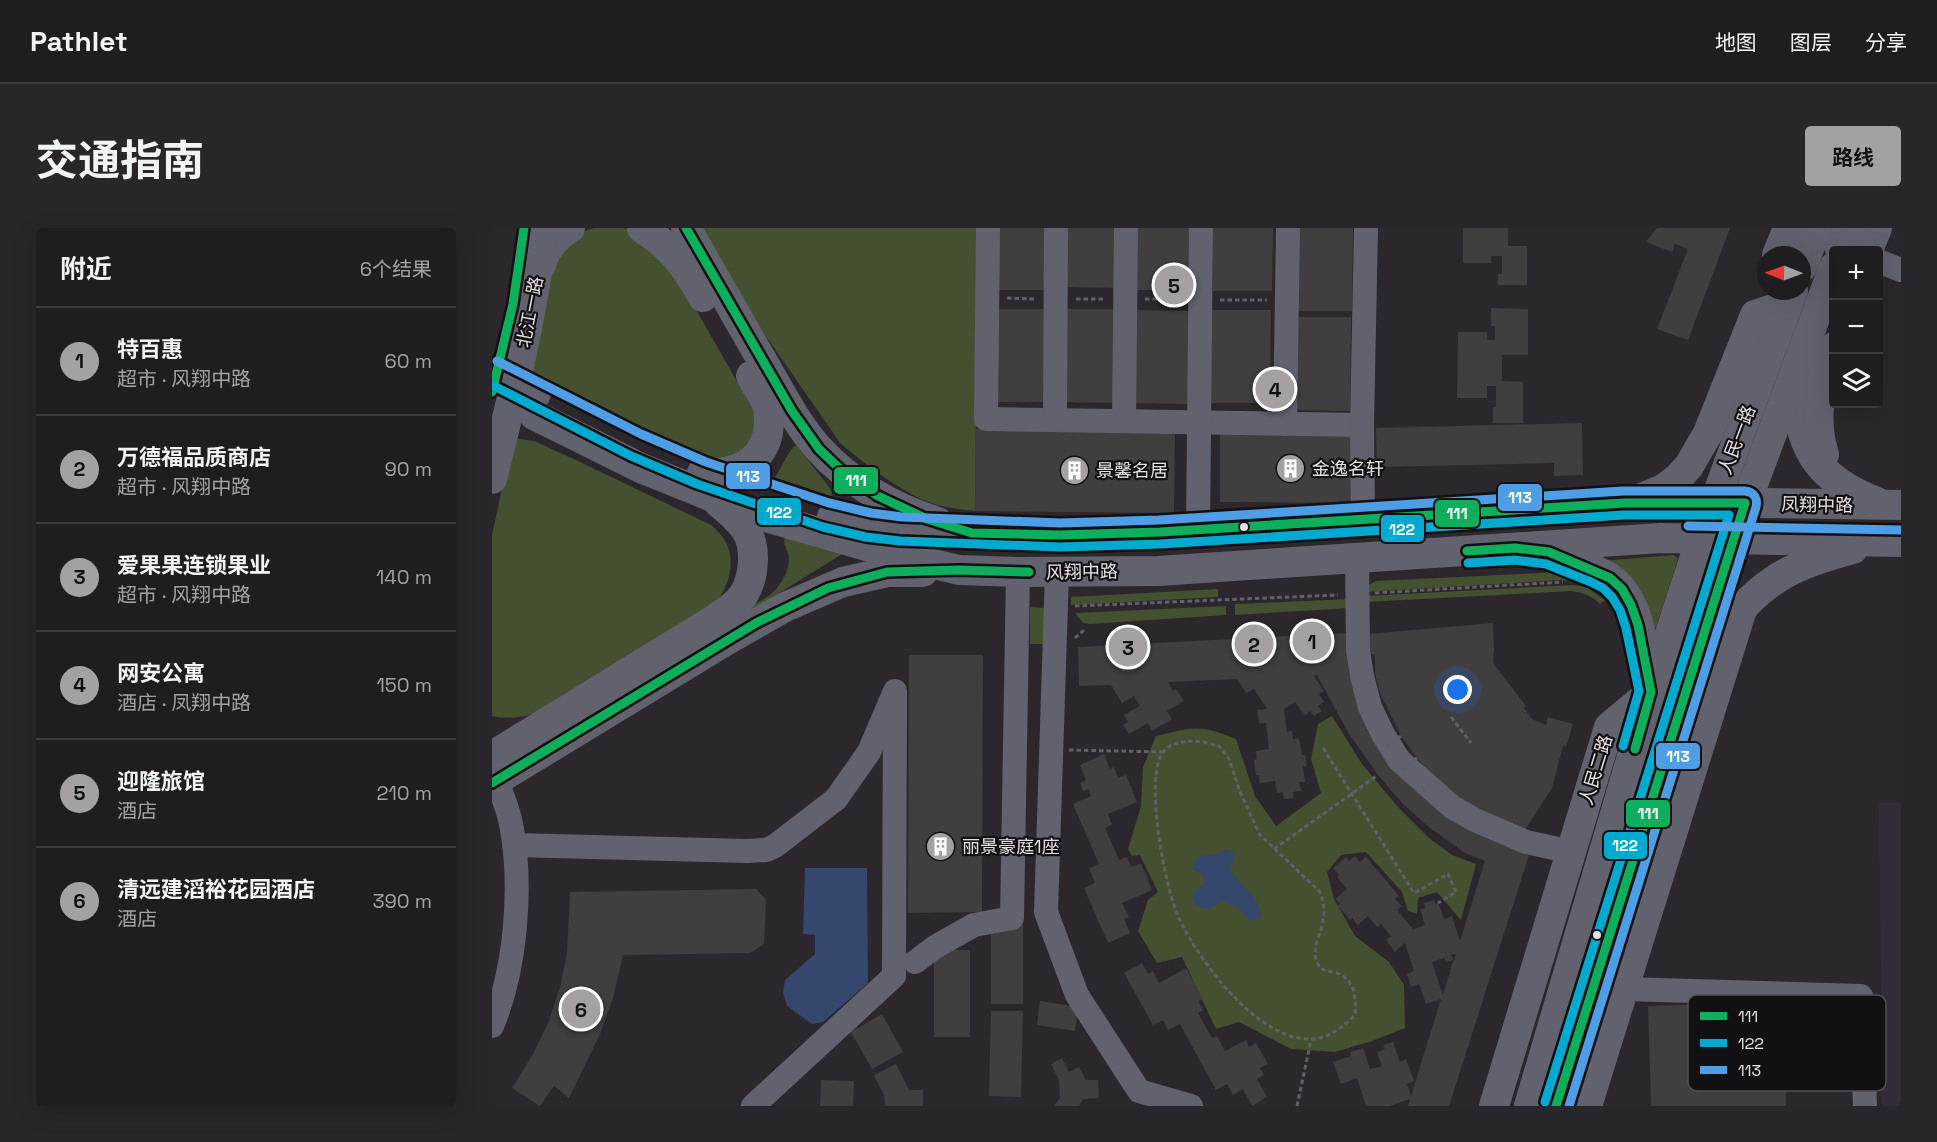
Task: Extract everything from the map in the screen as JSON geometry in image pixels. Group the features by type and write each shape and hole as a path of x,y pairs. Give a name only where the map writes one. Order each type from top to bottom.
{"main road":[{"name":"北江一路","path":"507,392 513,304 524,228"},
{"name":"北江一路","path":"507,392 537,280 543,228"},
{"path":"537,280 543,256 558,237 570,228"},
{"path":"493,773 525,734 728,610 743,594 752,571 751,542 741,525 707,485 728,472 750,463 766,441 769,423 767,406 686,267 657,238 642,228"},
{"path":"1781,246 1788,228"},
{"path":"1810,246 1816,228"},
{"path":"1841,246 1848,228"},
{"path":"1870,246 1877,228"},
{"path":"688,230 792,411 819,449 840,469 878,496 919,515 972,533"},
{"name":"人民一路","path":"1744,503 1829,278"},
{"path":"1624,504 1664,489 1689,466 1708,434 1755,315 1773,300"},
{"name":"人民一路","path":"1651,692 1780,300"},
{"path":"1831,354 1818,400 1819,440 1832,479"},
{"path":"1794,372 1797,414 1803,439 1817,461 1832,479 1856,494 1894,505"},
{"path":"492,479 507,392"},
{"name":"风翔中路","path":"507,392 641,468 707,485 752,513 827,536 959,570 1018,573 1158,571 1515,548"},
{"name":"凤翔中路","path":"707,485 869,525 901,530 1060,535 1198,530 1624,504 1714,502 1894,505"},
{"name":"人民二路","path":"1529,1106 1579,982 1681,701 1744,503"},
{"name":"凤翔中路","path":"1515,548 1661,538 1901,542"},
{"path":"1681,701 1722,632 1743,606 1769,583 1802,564 1861,547 1901,542"},
{"path":"1515,548 1549,552 1569,559 1610,578 1622,589 1638,625 1651,692"},
{"path":"493,773 746,629 815,593 843,582 887,572 959,570"},
{"path":"1587,1106 1743,606"},
{"name":"人民二路","path":"1494,1106 1609,727 1651,692"},
{"name":"人民二路","path":"1556,1106 1579,982 1651,692"},
{"path":"492,734 507,736 525,734"}],"street":[{"path":"988,228 986,419 1362,425"},
{"path":"1055,420 1056,228"},
{"path":"1124,421 1126,228"},
{"path":"1198,530 1201,228"},
{"path":"1285,424 1288,228"},
{"path":"1363,520 1362,425 1366,228"},
{"path":"1883,263 1901,270"},
{"path":"1357,558 1358,650 1367,708 1399,760 1474,824 1526,842 1572,852"},
{"path":"1057,572 1046,912 1077,995 1139,1091 1191,1106"},
{"path":"915,962 935,947 974,925 1012,918 1018,573"},
{"path":"514,845 766,850 788,838 836,799 869,752 895,691 894,976 753,1106"},
{"path":"492,1026 510,960 516,878 514,845 506,804 493,773"},
{"path":"1623,989 1827,995"},
{"path":"1864,1091 1865,1106"}],"path":[{"path":"1451,717 1471,743"},
{"path":"1385,747 1401,736"},
{"path":"1188,741 1219,746 1229,759 1240,792 1260,835 1319,891 1324,902 1325,920 1317,939 1315,950 1317,964 1326,972 1342,975 1353,987 1356,995 1355,1015 1345,1025 1330,1034 1311,1040 1278,1032 1236,1000 1204,961 1178,915 1164,869 1156,811 1157,765 1163,752 1173,743 1188,741"},
{"path":"1323,748 1414,893 1448,874 1456,892 1438,903"},
{"path":"1051,749 1163,752"},
{"path":"1403,770 1417,758"},
{"path":"1274,849 1353,795 1378,775"},
{"path":"1423,791 1436,779"},
{"path":"1297,1106 1311,1040"}],"shaded area":[{"path":"1879,803 1901,803 1901,1106 1882,1106 1882,1091 1886,1091 1886,995 1881,995"}],"green space":[{"path":"594,228 625,228 647,241 669,262 756,415 757,426 749,452 702,465 524,378 550,272 556,260 572,240"},
{"path":"697,228 978,228 975,511 940,506 921,499 879,474 841,444 707,252"},
{"path":"513,438 534,441 711,525 725,542 731,561 728,581 718,600 542,711 505,718 492,716 492,535"},
{"path":"796,445 830,488 832,494 829,502 773,488 772,482"},
{"path":"788,535 847,551 568,724 566,721 770,595 782,582 787,571 789,559 784,539"},
{"path":"1673,555 1677,557 1677,562 1654,633 1601,561"},
{"path":"1577,572 1601,589 1589,583 1561,580 1366,592 1369,585 1376,581"},
{"path":"1573,585 1586,587 1605,600 1600,604 1590,596 1571,591 1366,602 1366,596"},
{"path":"1218,589 1218,597 1071,605 1071,597"},
{"path":"1350,599 1350,608 1235,615 1235,604"},
{"path":"1226,606 1226,615 1090,624 1083,623 1075,613"},
{"path":"1030,607 1044,608 1044,644 1030,644"},
{"path":"1332,716 1362,764 1398,807 1429,838 1452,855 1476,864 1461,920 1437,892 1418,898 1417,914 1408,911 1402,892 1366,852 1341,855 1327,872 1334,899 1355,936 1389,962 1404,985 1405,1028 1335,1052 1291,1049 1239,1022 1216,1029 1182,957 1157,963 1138,931 1148,900 1158,892 1140,855 1132,856 1128,849 1141,806 1143,767 1156,736 1196,728 1236,739 1255,796 1276,826 1321,793 1311,759 1318,724"}],"water":[{"path":"1226,849 1233,852 1234,861 1230,866 1232,872 1254,898 1261,915 1259,919 1249,920 1239,908 1224,901 1205,909 1198,907 1194,902 1194,893 1204,884 1204,877 1201,873 1192,869 1196,859 1201,856 1215,855"},
{"path":"805,868 867,868 868,983 823,1022 812,1024 787,1006 783,993 785,980 815,954 815,935 803,934"}],"building":[{"path":"992,228 1052,228 1051,290 992,290"},
{"path":"1062,228 1122,228 1121,288 1062,287"},
{"path":"1133,228 1193,228 1192,290 1133,290"},
{"path":"1213,228 1273,228 1272,291 1213,291"},
{"path":"1294,228 1353,228 1352,311 1293,311"},
{"path":"1463,228 1508,228 1508,246 1527,246 1527,285 1498,285 1498,274 1502,274 1502,256 1491,256 1491,263 1463,263"},
{"path":"1657,228 1730,228 1688,340 1657,329 1688,249 1675,244 1672,252 1646,242"},
{"path":"1491,308 1528,309 1528,355 1502,355 1502,381 1523,382 1523,423 1493,423 1496,386 1487,386 1487,398 1457,398 1458,332 1487,332 1487,340 1495,340 1495,326 1491,326"},
{"path":"993,309 1052,309 1052,402 992,402"},
{"path":"1060,309 1120,309 1119,403 1059,402"},
{"path":"1130,310 1189,311 1189,404 1129,403"},
{"path":"1211,310 1271,310 1270,403 1211,403"},
{"path":"1291,317 1351,317 1350,411 1291,410"},
{"path":"1582,423 1583,475 1554,476 1554,463 1377,467 1376,428"},
{"name":"景馨名居","path":"976,429 1175,432 1174,513 975,511"},
{"name":"金逸名轩","path":"1220,434 1362,435 1362,503 1220,502"},
{"path":"1493,623 1493,663 1526,706 1524,708 1532,719 1546,725 1548,717 1573,724 1566,747 1563,746 1552,788 1523,833 1474,810 1435,779 1417,758 1401,736 1380,693 1375,674 1375,654 1370,654 1368,634"},
{"path":"1347,633 1349,675 1364,709 1393,760 1530,852 1449,1106 1408,1106 1410,1099 1390,1106 1366,1106 1357,1078 1341,1084 1333,1062 1351,1056 1350,1052 1363,1048 1370,1069 1382,1066 1377,1052 1385,1049 1383,1045 1393,1042 1400,1062 1406,1059 1414,1081 1407,1084 1411,1096 1441,999 1426,1004 1419,984 1411,987 1407,974 1414,971 1405,943 1395,952 1386,940 1391,936 1381,924 1377,927 1368,916 1358,925 1352,918 1350,920 1338,906 1340,904 1335,899 1347,889 1333,868 1346,857 1349,861 1355,856 1360,862 1366,857 1399,896 1395,899 1402,906 1397,910 1413,929 1425,925 1420,909 1425,908 1424,903 1434,900 1435,904 1438,903 1444,919 1452,916 1460,941 1485,861 1465,853 1430,828 1403,804 1378,775 1349,734 1317,675 1314,676 1324,691 1319,694 1324,702 1318,706 1322,711 1314,716 1310,711 1305,715 1295,702 1284,709 1287,732 1292,731 1293,739 1299,738 1307,766 1303,766 1305,782 1299,782 1301,791 1293,792 1294,798 1284,799 1283,792 1277,793 1275,781 1260,783 1259,775 1256,775 1254,760 1257,759 1256,751 1269,749 1266,723 1259,724 1257,710 1267,709 1254,689 1246,693 1237,679 1168,682 1173,691 1176,689 1184,701 1167,711 1172,719 1152,731 1148,723 1129,734 1123,725 1128,722 1124,715 1140,706 1134,696 1122,703 1111,685 1079,686 1078,647","holes":["1456,954 1443,995 1432,962 1444,958 1446,962 1453,960 1451,955"]},
{"path":"909,655 983,655 982,912 908,913"},
{"path":"1104,754 1110,769 1114,767 1118,778 1126,775 1137,802 1108,814 1112,825 1105,828 1119,860 1127,857 1131,867 1141,863 1152,890 1122,903 1129,917 1124,919 1130,933 1108,943 1084,888 1095,883 1089,868 1099,864 1073,804 1091,796 1088,789 1083,791 1080,783 1086,780 1080,765"},
{"path":"756,889 766,900 764,944 750,953 623,955 613,998 600,1034 569,1098 554,1086 540,1106 512,1088 533,1054 549,1021 560,987 567,954 570,892"},
{"path":"991,924 1023,924 1023,1004 991,1004"},
{"path":"934,950 970,950 970,1037 934,1037"},
{"path":"1142,963 1148,974 1153,971 1159,983 1186,968 1203,999 1198,1001 1203,1010 1198,1013 1212,1038 1217,1036 1225,1051 1246,1040 1249,1047 1256,1043 1268,1064 1260,1068 1264,1075 1257,1079 1267,1097 1252,1106 1243,1089 1233,1095 1227,1084 1216,1090 1180,1024 1168,1030 1163,1020 1153,1025 1124,973"},
{"path":"1040,1001 1078,1007 1075,1031 1037,1025"},
{"path":"1688,1005 1688,1091 1786,1091 1786,1106 1651,1106 1648,1006"},
{"path":"991,1011 1023,1011 1021,1097 989,1096"},
{"path":"882,1014 903,1052 872,1069 851,1032"},
{"path":"1062,1058 1069,1072 1079,1067 1086,1080 1098,1080 1099,1098 1083,1099 1079,1106 1054,1106 1060,1098 1059,1080 1051,1064"},
{"path":"896,1064 909,1090 923,1090 923,1106 885,1106 884,1095 874,1075"},
{"path":"821,1080 854,1081 853,1106 820,1106"}],"transit line":[{"name":"111","path":"492,392 513,304 524,228"},
{"name":"111","path":"686,228 792,411 819,449 840,469 878,496 927,519 972,533 1060,535 1160,532 1624,503 1745,503 1556,1106"},
{"name":"113","path":"497,361 641,434 706,462 829,503 871,513 902,517 1060,523 1159,520 1623,491 1745,491 1753,494 1756,507 1569,1106"},
{"name":"122","path":"492,385 631,456 697,484 823,527 866,537 900,541 1060,547 1160,544 1624,515 1729,515 1545,1102"},
{"name":"113","path":"1688,526 1901,530"},
{"name":"111","path":"1467,551 1515,548 1549,552 1610,578 1622,589 1638,625 1651,692 1635,749"},
{"name":"122","path":"1468,563 1515,560 1546,564 1591,582 1603,588 1612,597 1620,610 1626,628 1639,691 1623,746"},
{"name":"111","path":"492,783 756,623 828,588 887,572 959,570 1029,572"}],"place":[{"name":"迎隆旅馆","path":"1174,285"},
{"name":"网安公寓","path":"1275,389"},
{"name":"金逸名轩","path":"1291,469"},
{"name":"景馨名居","path":"1075,471"},
{"name":"特百惠","path":"1312,641"},
{"name":"万德福品质商店","path":"1254,644"},
{"name":"爱果果连锁果业","path":"1128,647"},
{"name":"丽景豪庭1座","path":"941,847"},
{"name":"清远建滔裕花园酒店","path":"581,1009"}]}
